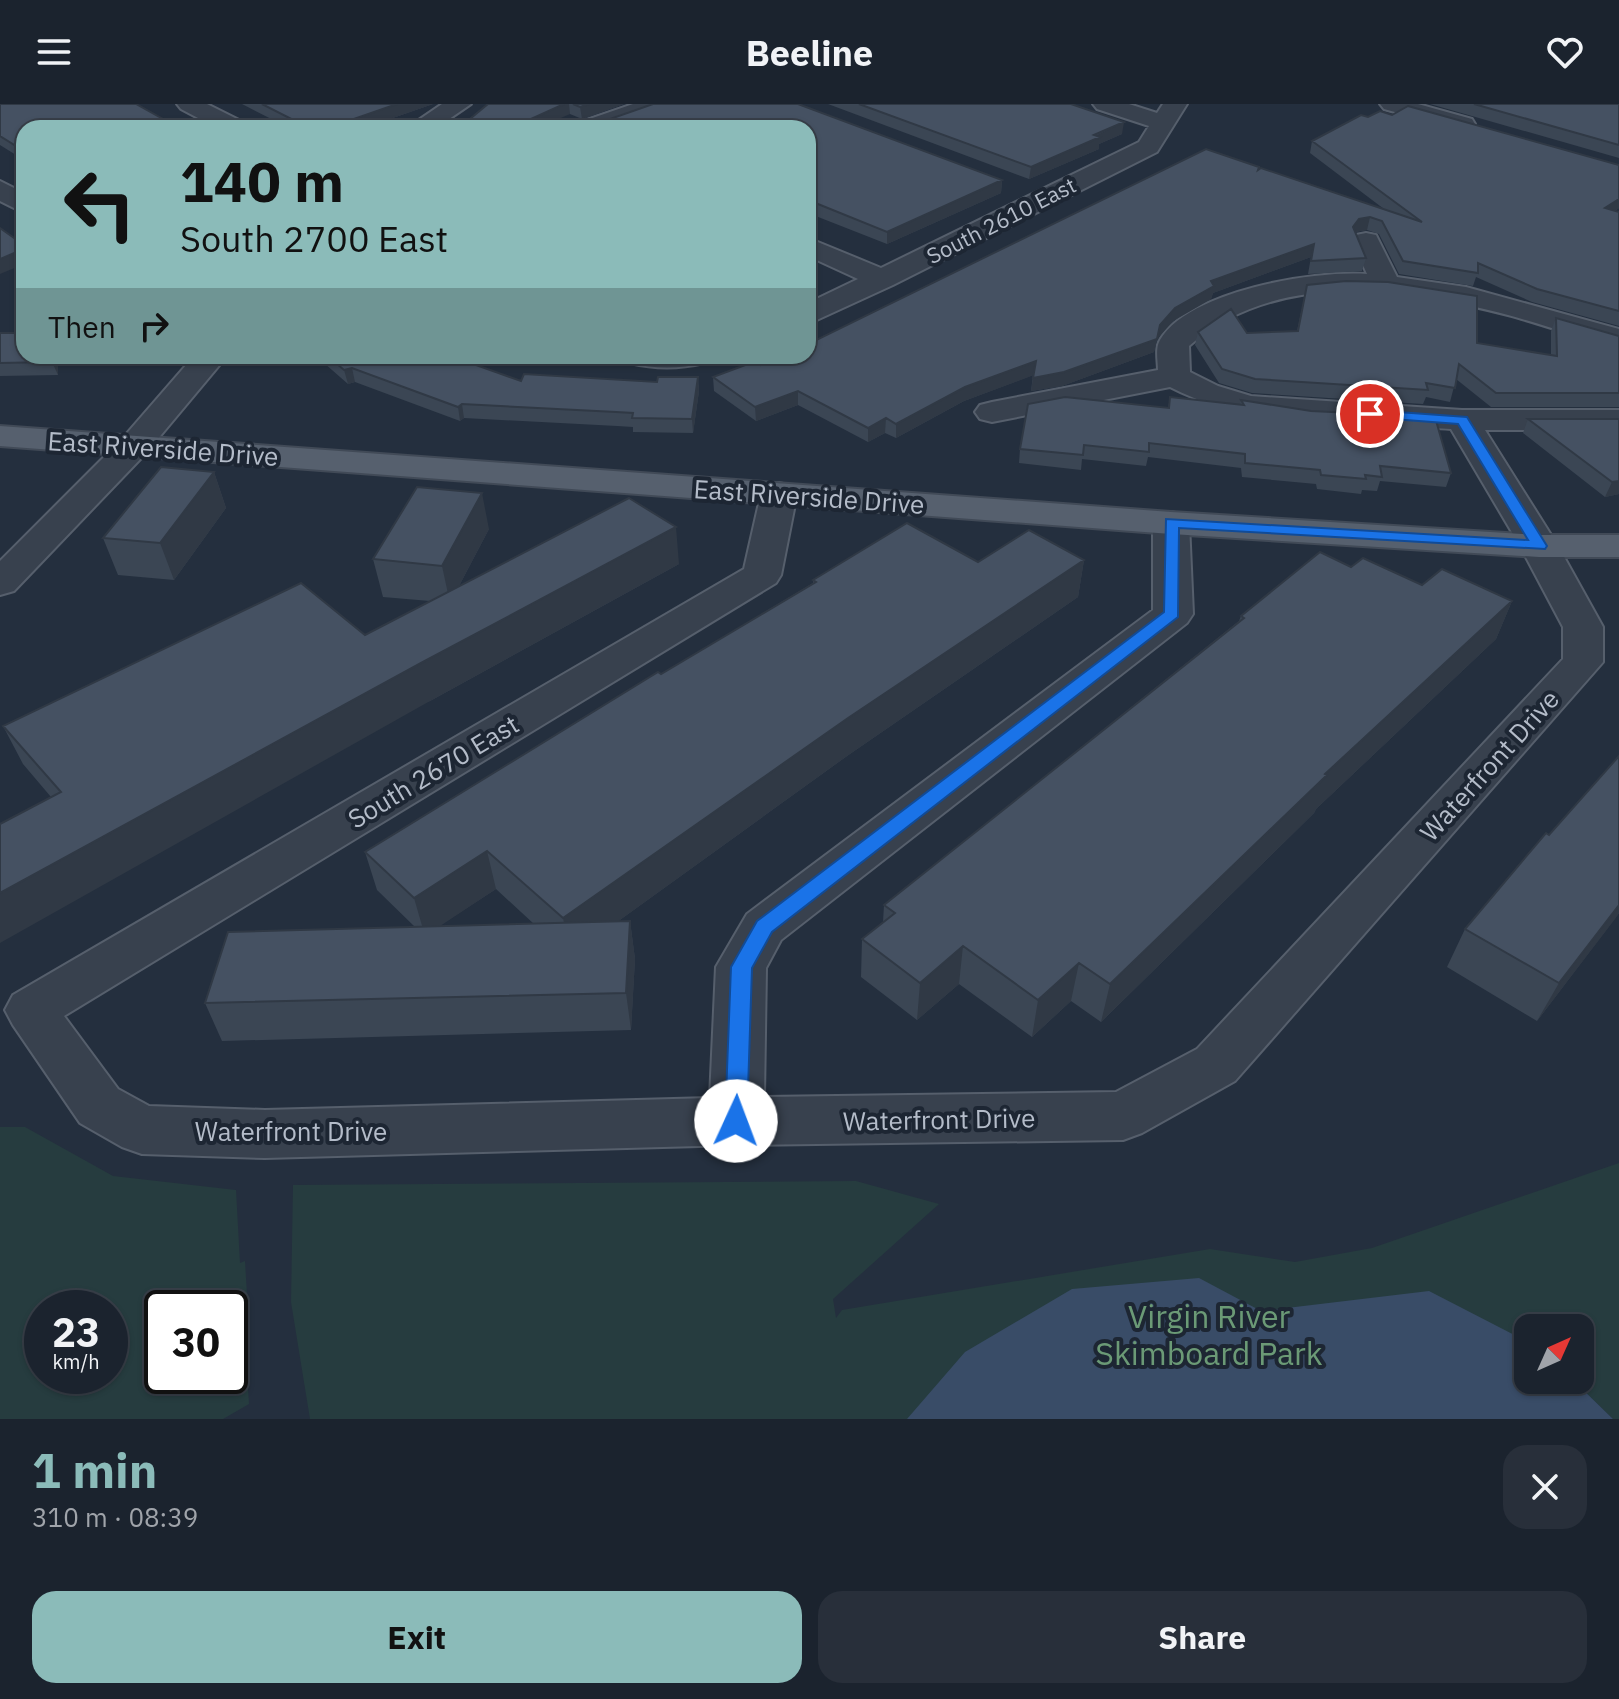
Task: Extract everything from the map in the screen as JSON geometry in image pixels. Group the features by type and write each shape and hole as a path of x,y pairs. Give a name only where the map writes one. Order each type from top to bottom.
{"main road":[{"name":"East Riverside Drive","path":"0,436 1171,523 1539,546 1619,546"}],"street":[{"path":"189,104 220,120"},
{"path":"432,120 459,104"},
{"path":"610,120 656,104"},
{"path":"1105,104 1169,113"},
{"path":"1392,104 1483,130"},
{"name":"South 2610 East","path":"816,311 1148,147 1169,113"},
{"path":"1015,186 1044,197"},
{"path":"1366,241 1385,281"},
{"path":"816,250 883,279"},
{"path":"1174,377 1173,343 1205,317 1244,299 1290,287 1385,281 1465,296 1619,339"},
{"path":"0,583 134,446 204,364"},
{"path":"992,412 1174,377 1206,393 1248,406 1462,420 1619,420"},
{"name":"Waterfront Drive","path":"31,1010 99,1106 142,1130 265,1134 736,1121 1123,1116 1216,1065 1583,662 1583,627 1539,546 1462,420"},
{"name":"South 2670 East","path":"31,1010 762,575 779,494"},
{"path":"736,1121 741,967 764,927 1173,614 1171,523"}],"green space":[{"path":"0,1127 25,1127 113,1176 236,1190 240,1263 245,1261 247,1290 144,1290 144,1394 248,1394 248,1389 249,1404 223,1419 0,1419"},
{"path":"1619,1163 1619,1419 1613,1419 1587,1394 1594,1394 1594,1314 1514,1314 1514,1394 1533,1394 1541,1419 310,1419 291,1302 293,1185 856,1181 939,1204 833,1299 836,1318 842,1310 1210,1249 1295,1262 1372,1248"}],"water":[{"name":"Virgin River Skimboard Park","path":"1199,1278 1261,1311 1429,1291 1514,1335 1514,1394 1587,1394 1613,1419 907,1419 965,1352 1072,1289"}],"building":[{"path":"0,104 136,104 165,120 16,120 16,146 0,136"},
{"path":"262,104 397,104 351,120 293,120"},
{"path":"488,104 564,104 528,120 469,120"},
{"path":"653,104 798,104 1002,180 887,232 816,203 816,120 610,119"},
{"path":"859,104 1071,104 1124,122 1094,135 1100,137 1031,167"},
{"path":"1474,104 1619,104 1619,145"},
{"path":"1408,106 1619,165 1619,199 1605,208 1619,212 1619,311 1537,289 1478,263 1478,273 1403,261 1382,221 1370,217 1359,219 1353,227 1366,258 1311,261 1314,244 1211,281 1214,286 1175,308 1160,325 1157,339 1064,372 1033,378 1036,361 965,387 896,424 886,418 868,428 798,391 755,407 713,377 748,364 816,364 816,340 1206,149 1259,167 1258,170 1261,168 1422,222 1312,141 1361,115 1368,117 1380,111 1392,115"},
{"path":"0,228 16,239 16,252 0,259"},
{"path":"1346,281 1388,282 1477,296 1477,343 1557,356 1556,318 1619,336 1619,393 1496,393 1459,364 1455,388 1426,383 1428,390 1255,379 1222,369 1198,332 1231,309 1247,333 1298,331 1307,285"},
{"path":"0,333 16,333 16,363 0,363"},
{"path":"337,364 473,364 521,381 524,374 657,382 658,377 698,377 692,419 632,418 633,413 462,404 458,407 352,368 344,370"},
{"path":"1065,397 1169,408 1170,397 1244,405 1241,400 1311,411 1435,417 1451,473 1380,466 1382,477 1365,475 1366,479 1321,475 1320,470 1245,463 1245,454 1149,443 1149,452 1084,445 1083,455 1020,449 1028,404"},
{"path":"1528,419 1619,419 1619,481 1612,482"},
{"path":"161,467 214,472 160,543 103,538"},
{"path":"417,487 482,493 442,566 373,559"},
{"path":"629,498 676,527 0,893 0,824 61,792 3,726 301,583 365,635"},
{"path":"907,523 978,562 1029,530 1084,560 848,718 563,918 487,851 414,898 365,852 658,672 661,674 816,582 813,580"},
{"path":"1320,552 1351,567 1363,558 1422,585 1442,569 1512,601 1325,774 1110,984 1079,963 1038,1000 963,946 920,983 862,939 895,913 884,905 1244,618 1241,616"},
{"path":"1619,756 1619,905 1559,983 1465,929 1546,833 1549,835"},
{"path":"630,921 626,993 205,1003 228,932"}],"route":[{"path":"736,1121 741,967 764,927 1173,614 1171,523 1539,546 1462,420 1370,414"}]}
